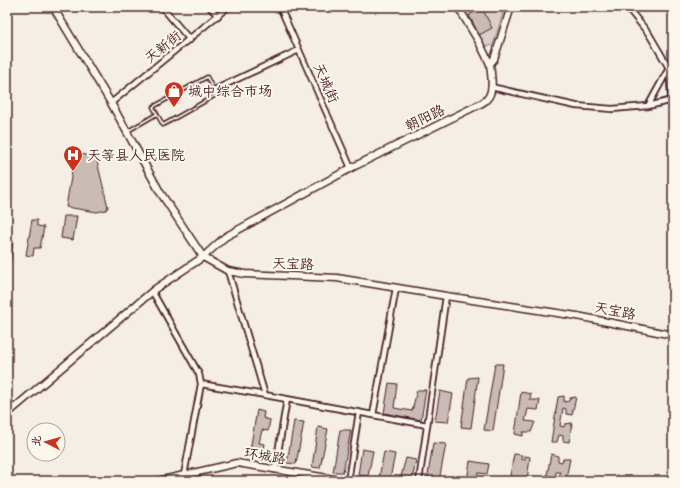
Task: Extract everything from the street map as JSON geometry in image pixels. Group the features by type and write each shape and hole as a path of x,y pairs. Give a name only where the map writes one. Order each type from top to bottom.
{"main road":[{"name":"天宝路","path":"53,7 111,103 160,192 204,257 228,271 244,274 337,278 577,316 673,335"},
{"path":"458,7 490,64 492,78 491,87"},
{"path":"490,64 494,59 511,7"},
{"name":"朝阳路","path":"7,414 152,291 204,257 225,237 351,168 474,107 486,100 490,95 491,87"},
{"name":"环城路","path":"158,481 237,463 347,481"}],"street":[{"path":"162,7 190,40"},
{"path":"210,7 218,16"},
{"name":"天新街","path":"111,103 190,40 228,7"},
{"name":"天城街","path":"280,7 351,168"},
{"path":"627,7 649,34 671,68 673,122"},
{"path":"214,90 299,50"},
{"path":"648,106 671,68"},
{"path":"491,87 576,106 612,109 648,106 672,100"},
{"path":"228,271 265,394"},
{"path":"373,415 396,288"},
{"path":"152,291 199,374 201,384 184,475"},
{"path":"418,481 446,296"},
{"path":"201,384 265,394 427,425"},
{"path":"7,399 14,408"},
{"path":"275,470 287,399"},
{"path":"347,481 359,412"},
{"path":"670,481 673,476"}],"lane":[{"path":"207,77 216,95 163,125 157,114 154,107 207,77"},
{"path":"127,132 157,114"}],"shaded area":[{"path":"462,7 505,7 493,45 484,47"}],"building":[{"path":"482,8 492,28 479,35 469,15"},
{"path":"75,153 96,157 108,207 106,210 97,212 66,207"},
{"path":"64,216 77,216 73,240 61,238"},
{"path":"32,220 37,220 37,226 44,227 40,248 34,248 33,256 26,255"},
{"path":"7,241 13,241 9,272 7,271"},
{"path":"495,364 503,364 493,431 484,430"},
{"path":"478,377 471,428 461,427 468,378"},
{"path":"389,383 397,384 394,408 412,411 417,390 426,390 421,420 384,413"},
{"path":"440,391 453,394 448,422 435,421"},
{"path":"521,392 531,394 530,400 540,400 538,410 528,409 525,421 535,422 531,432 523,432 523,436 515,434"},
{"path":"564,396 564,402 569,401 570,398 576,397 572,415 566,414 566,409 563,408 560,426 564,427 565,424 572,423 569,442 563,441 563,436 559,435 557,442 551,442 558,397"},
{"path":"257,410 264,412 263,418 270,420 268,431 262,430 259,443 265,444 263,453 258,453 257,457 249,456"},
{"path":"294,421 304,422 296,464 287,463"},
{"path":"318,427 328,429 320,468 312,467"},
{"path":"340,430 351,430 343,472 333,472"},
{"path":"433,443 446,444 439,481 427,481"},
{"path":"362,449 373,451 368,476 358,475"},
{"path":"384,452 395,454 390,479 379,478"},
{"path":"514,454 522,455 521,459 525,460 525,456 530,457 527,481 509,481"},
{"path":"551,454 558,456 558,461 562,462 563,459 570,459 566,478 560,478 560,472 556,472 554,481 546,481"},
{"path":"406,458 416,460 412,481 400,480"},
{"path":"470,461 489,464 487,474 478,473 477,481 467,481"}],"place":[{"name":"城中综合市场","path":"174,108"},
{"name":"天等县人民医院","path":"73,172"}]}
